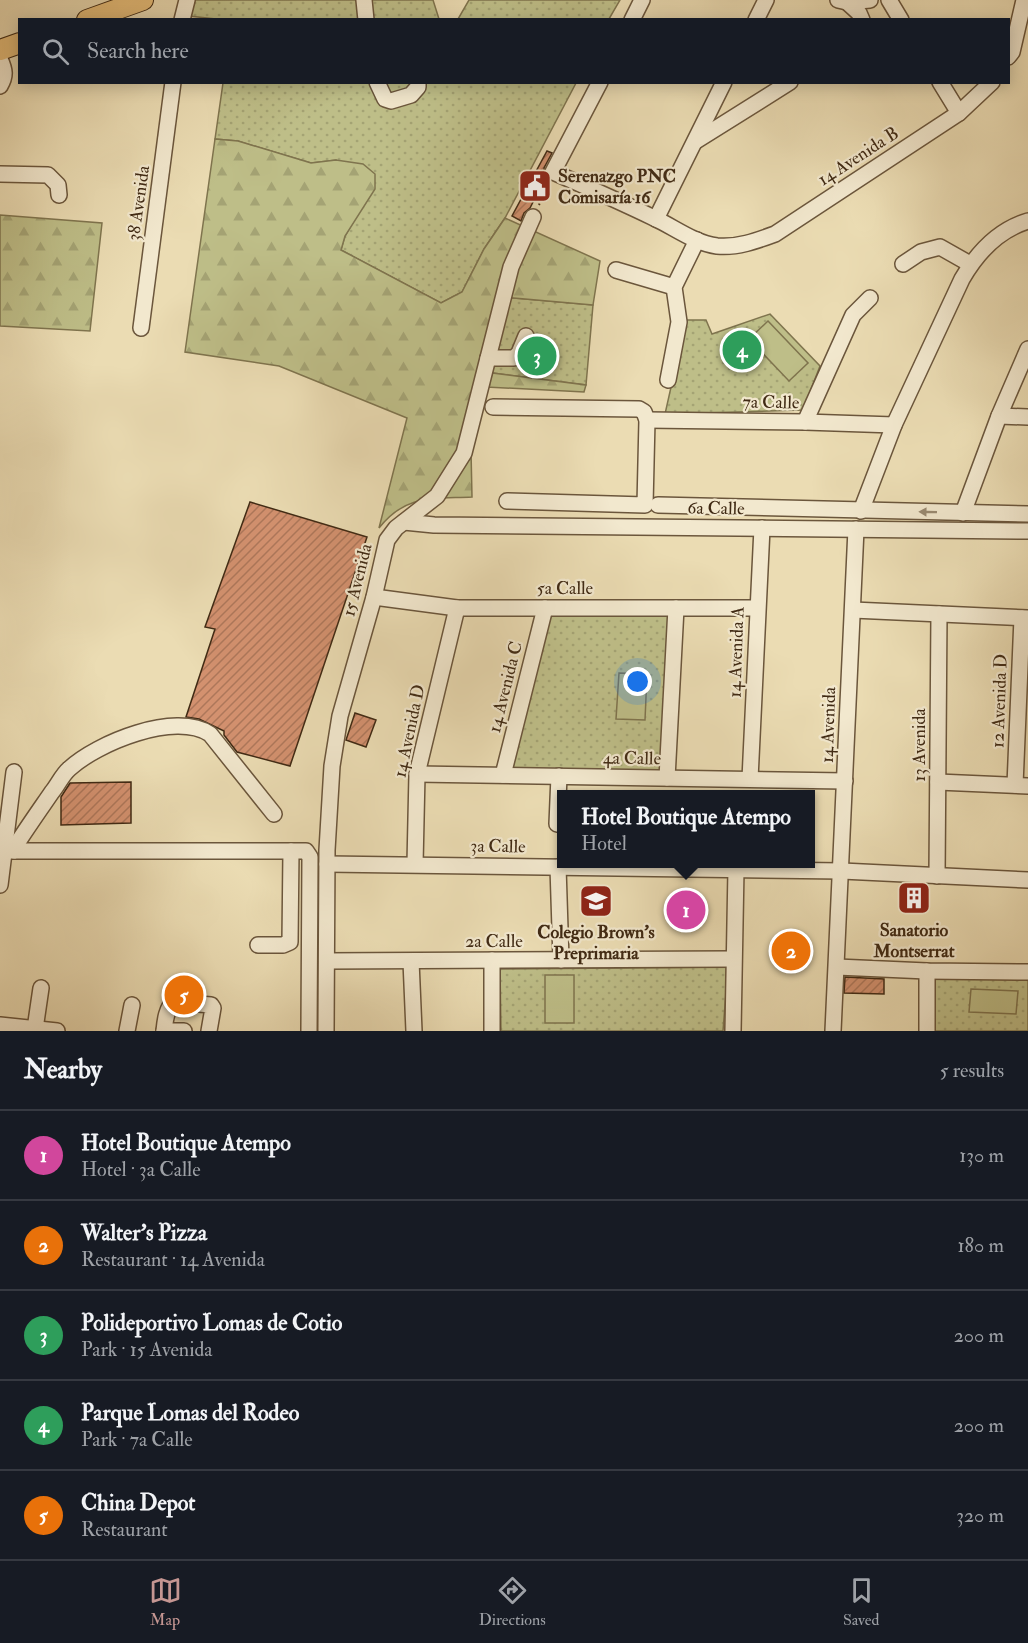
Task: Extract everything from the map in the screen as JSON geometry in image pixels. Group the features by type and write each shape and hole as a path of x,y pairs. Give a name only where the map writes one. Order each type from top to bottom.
{"main road":[{"path":"93,18 143,0"},
{"path":"0,50 18,44"}],"street":[{"path":"178,0 182,18"},
{"path":"182,18 187,0"},
{"path":"364,0 366,18"},
{"path":"633,18 642,0"},
{"path":"757,18 766,0"},
{"path":"842,1 870,0"},
{"path":"890,0 897,18"},
{"path":"1010,54 1024,0"},
{"path":"842,1 859,13 861,18"},
{"path":"0,59 5,72 0,86"},
{"name":"38 Avenida","path":"141,328 173,84"},
{"path":"378,84 385,99 391,101 411,95 418,84"},
{"path":"599,84 553,172 697,240 674,287 680,314 668,380"},
{"path":"656,219 723,84"},
{"path":"694,142 787,84"},
{"path":"941,84 958,113"},
{"name":"14 Avenida B","path":"697,240 716,246 738,246 775,234 958,113 990,84"},
{"path":"0,174 48,175 58,185 59,195"},
{"name":"15 Avenida","path":"326,1031 327,864 332,766 340,716 374,597 387,540 391,533 437,496 464,453 511,267 533,217"},
{"path":"861,511 894,426 955,293 975,259 1002,233 1028,221"},
{"path":"903,264 921,252 940,247 975,259"},
{"path":"616,270 674,287"},
{"path":"805,422 853,315 870,298"},
{"path":"488,358 514,358 519,353 526,336"},
{"path":"963,513 999,416 1028,349"},
{"path":"493,407 639,409 644,412 647,420 652,505"},
{"path":"999,416 1028,417"},
{"name":"7a Calle","path":"647,420 805,422 894,426"},
{"name":"6a Calle","path":"507,501 1028,514"},
{"name":"6a Calle","path":"404,522 434,525 1028,531"},
{"name":"14 Avenida A","path":"750,779 762,528"},
{"name":"14 Avenida","path":"833,1031 856,529"},
{"name":"5a Calle","path":"374,597 457,608 757,608"},
{"name":"14 Avenida D","path":"414,864 417,774 457,608"},
{"name":"14 Avenida C","path":"503,775 545,608"},
{"path":"667,778 676,608"},
{"path":"853,610 1025,618"},
{"name":"13 Avenida","path":"937,876 939,614"},
{"name":"12 Avenida D","path":"1022,786 1025,618"},
{"path":"6,853 18,842 67,771 80,760 112,742 175,725 196,726 210,734 274,814"},
{"path":"0,885 6,853 14,772"},
{"name":"4a Calle","path":"417,774 845,781"},
{"path":"558,790 559,776"},
{"path":"938,782 1022,786"},
{"path":"6,853 299,851 310,857 309,1031"},
{"path":"258,945 283,945 290,942 299,851"},
{"name":"3a Calle","path":"327,864 557,867"},
{"path":"558,868 561,960"},
{"name":"3a Calle","path":"647,868 842,871 1028,880"},
{"path":"733,1031 736,869"},
{"name":"2a Calle","path":"327,961 733,959"},
{"path":"492,960 492,1031"},
{"path":"411,961 414,1031"},
{"path":"837,967 1028,972"},
{"path":"927,971 927,1031"},
{"path":"35,1029 41,988"},
{"path":"184,1031 164,1031 170,1005 174,1002 211,1005 213,1008 209,1031"},
{"path":"127,1031 132,1005"},
{"path":"0,1025 57,1031"}],"path":[{"path":"533,217 553,172"}],"green space":[{"path":"193,0 433,0 439,18 207,18 189,16"},
{"path":"469,0 620,0 610,18 459,18"},
{"path":"223,84 575,84 505,218 484,249 462,292 441,303 341,250 345,236 356,217 336,160 311,163 238,141 215,139"},
{"path":"215,139 238,141 311,163 336,160 363,164 375,174 375,189 345,236 341,250 441,303 462,292 484,249 505,218 600,261 593,305 502,297 485,372 586,385 584,392 486,387 470,404 472,497 421,500 399,509 379,528 407,418 279,366 185,352"},
{"path":"0,215 102,223 90,331 0,326"},
{"path":"502,297 593,305 586,385 485,372"},
{"path":"770,314 820,366 803,410 665,414 686,320 706,320 712,334"},
{"path":"768,321 808,363 789,381 749,339"},
{"path":"548,616 671,616 662,773 510,769"},
{"path":"619,673 647,674 645,720 616,719"},
{"path":"728,967 723,1031 501,1031 500,969"},
{"path":"545,975 574,975 574,1023 545,1023"},
{"path":"930,975 1028,978 1028,1031 928,1031"},
{"path":"971,989 1018,991 1016,1014 969,1012"}],"building":[{"name":"Serenazgo PNC Comisaría 16","path":"547,151 552,153 544,168 545,178 521,221 512,216"},
{"path":"250,502 367,537 290,766 237,752 224,735 224,731 199,719 186,717 215,629 205,627"},
{"path":"355,713 376,720 366,747 346,740"},
{"path":"131,782 131,823 61,825 61,797 70,783"},
{"name":"Sanatorio Montserrat","path":"907,885 922,886 921,911 906,911"},
{"path":"678,892 694,892 693,927 679,928"},
{"path":"775,946 808,947 807,956 774,956"},
{"path":"845,977 884,979 884,994 844,993"}],"place":[{"name":"Serenazgo PNC Comisaría 16","path":"535,186"},
{"name":"Parque Lomas del Rodeo","path":"742,350"},
{"name":"Polideportivo Lomas de Cotio","path":"537,356"},
{"name":"Sanatorio Montserrat","path":"914,898"},
{"name":"Colegio Brown's Preprimaria","path":"596,901"},
{"name":"Hotel Boutique Atempo","path":"686,910"},
{"name":"Walter's Pizza","path":"791,951"},
{"name":"China Depot","path":"184,995"}]}
